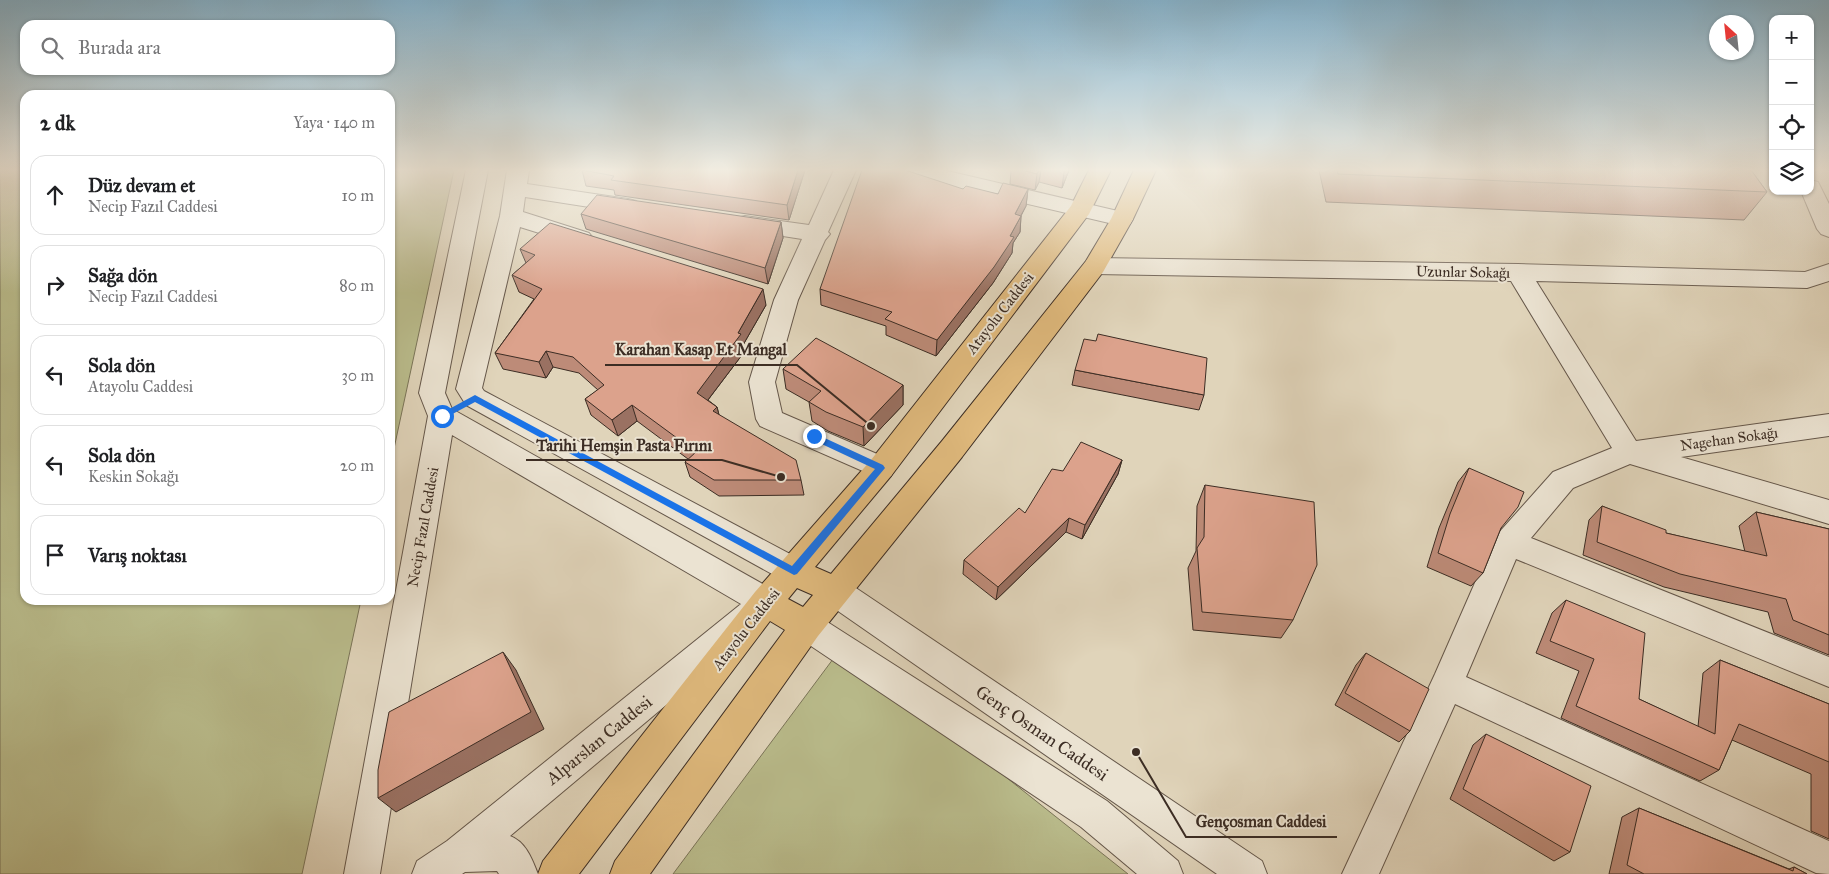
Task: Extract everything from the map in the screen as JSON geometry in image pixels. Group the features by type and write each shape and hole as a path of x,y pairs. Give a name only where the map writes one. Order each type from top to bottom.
{"main road":[{"name":"Atayolu Caddesi","path":"556,874 766,602 880,468 1080,211"},
{"path":"628,874 807,626 952,449 1095,266 1126,211"},
{"path":"794,571 836,592"},
{"path":"766,602 807,626"}],"street":[{"path":"469,211 432,393 442,416 766,602"},
{"path":"512,211 469,389 475,398 794,571"},
{"path":"827,211 818,234 777,297 762,382 770,419 814,436 880,468"},
{"path":"1088,211 1122,219"},
{"path":"1821,211 1829,229"},
{"path":"511,216 606,245"},
{"path":"720,220 818,234"},
{"name":"Uzunlar Sokağı","path":"1095,266 1518,272 1807,280 1829,272"},
{"path":"1518,272 1629,453 1829,512"},
{"path":"442,416 475,398"},
{"name":"Necip Fazıl Caddesi","path":"362,874 442,416"},
{"name":"Nagehan Sokağı","path":"1360,874 1509,544 1563,480 1629,453 1829,425"},
{"path":"1509,544 1829,672"},
{"name":"Genç Osman Caddesi","path":"836,592 1249,874"},
{"name":"Alparslan Caddesi","path":"430,874 460,854 766,602"},
{"path":"807,626 1094,814 1165,874"},
{"path":"1447,684 1829,860"},
{"path":"460,854 507,853 520,874"}],"green space":[{"path":"0,211 20,211 20,605 360,605 302,874 0,874"},
{"path":"395,211 445,211 395,444"},
{"path":"842,647 1128,874 673,874"}],"building":[{"path":"584,211 705,211 781,222 765,268 581,214"},
{"path":"848,211 1017,211 1015,214 1021,216 1010,236 1014,237 994,267 937,340 885,319 892,312 820,289"},
{"path":"550,223 763,289 738,333 741,334 697,393 717,407 713,411 796,460 801,480 714,480 685,462 696,452 632,405 612,420 585,399 604,385 573,357 546,351 539,362 495,353 542,289 512,275 535,255 520,249"},
{"path":"1098,334 1207,358 1204,395 1075,370 1084,339 1096,341"},
{"path":"816,338 903,385 863,427 826,412 809,402 821,391 783,369"},
{"path":"1081,442 1122,460 1085,525 1069,518 998,587 964,560 1019,508 1025,513 1052,469 1063,471"},
{"path":"1469,468 1524,492 1518,507 1501,528 1483,573 1438,553 1450,514"},
{"path":"1205,485 1314,502 1317,565 1293,620 1202,612 1197,548 1204,537"},
{"path":"1602,506 1666,530 1666,533 1767,556 1756,512 1829,529 1829,635 1793,620 1786,599 1680,574 1597,542"},
{"path":"1566,600 1645,633 1639,699 1715,734 1720,660 1829,704 1829,762 1739,724 1719,770 1576,706 1594,659 1550,641"},
{"path":"503,652 531,712 378,798 378,770 389,712"},
{"path":"1366,653 1429,689 1410,731 1345,693"},
{"path":"1486,734 1591,786 1570,852 1463,789"},
{"path":"1639,808 1793,871 1794,867 1807,874 1644,874 1627,865"}],"place":[{"name":"Karahan Kasap Et Mangal","path":"871,426"},
{"name":"Tarihi Hemşin Pasta Fırını","path":"781,477"},
{"name":"Gençosman Caddesi","path":"1136,752"}],"route":[{"path":"442,416 475,398 794,571 880,468 814,436"}]}
